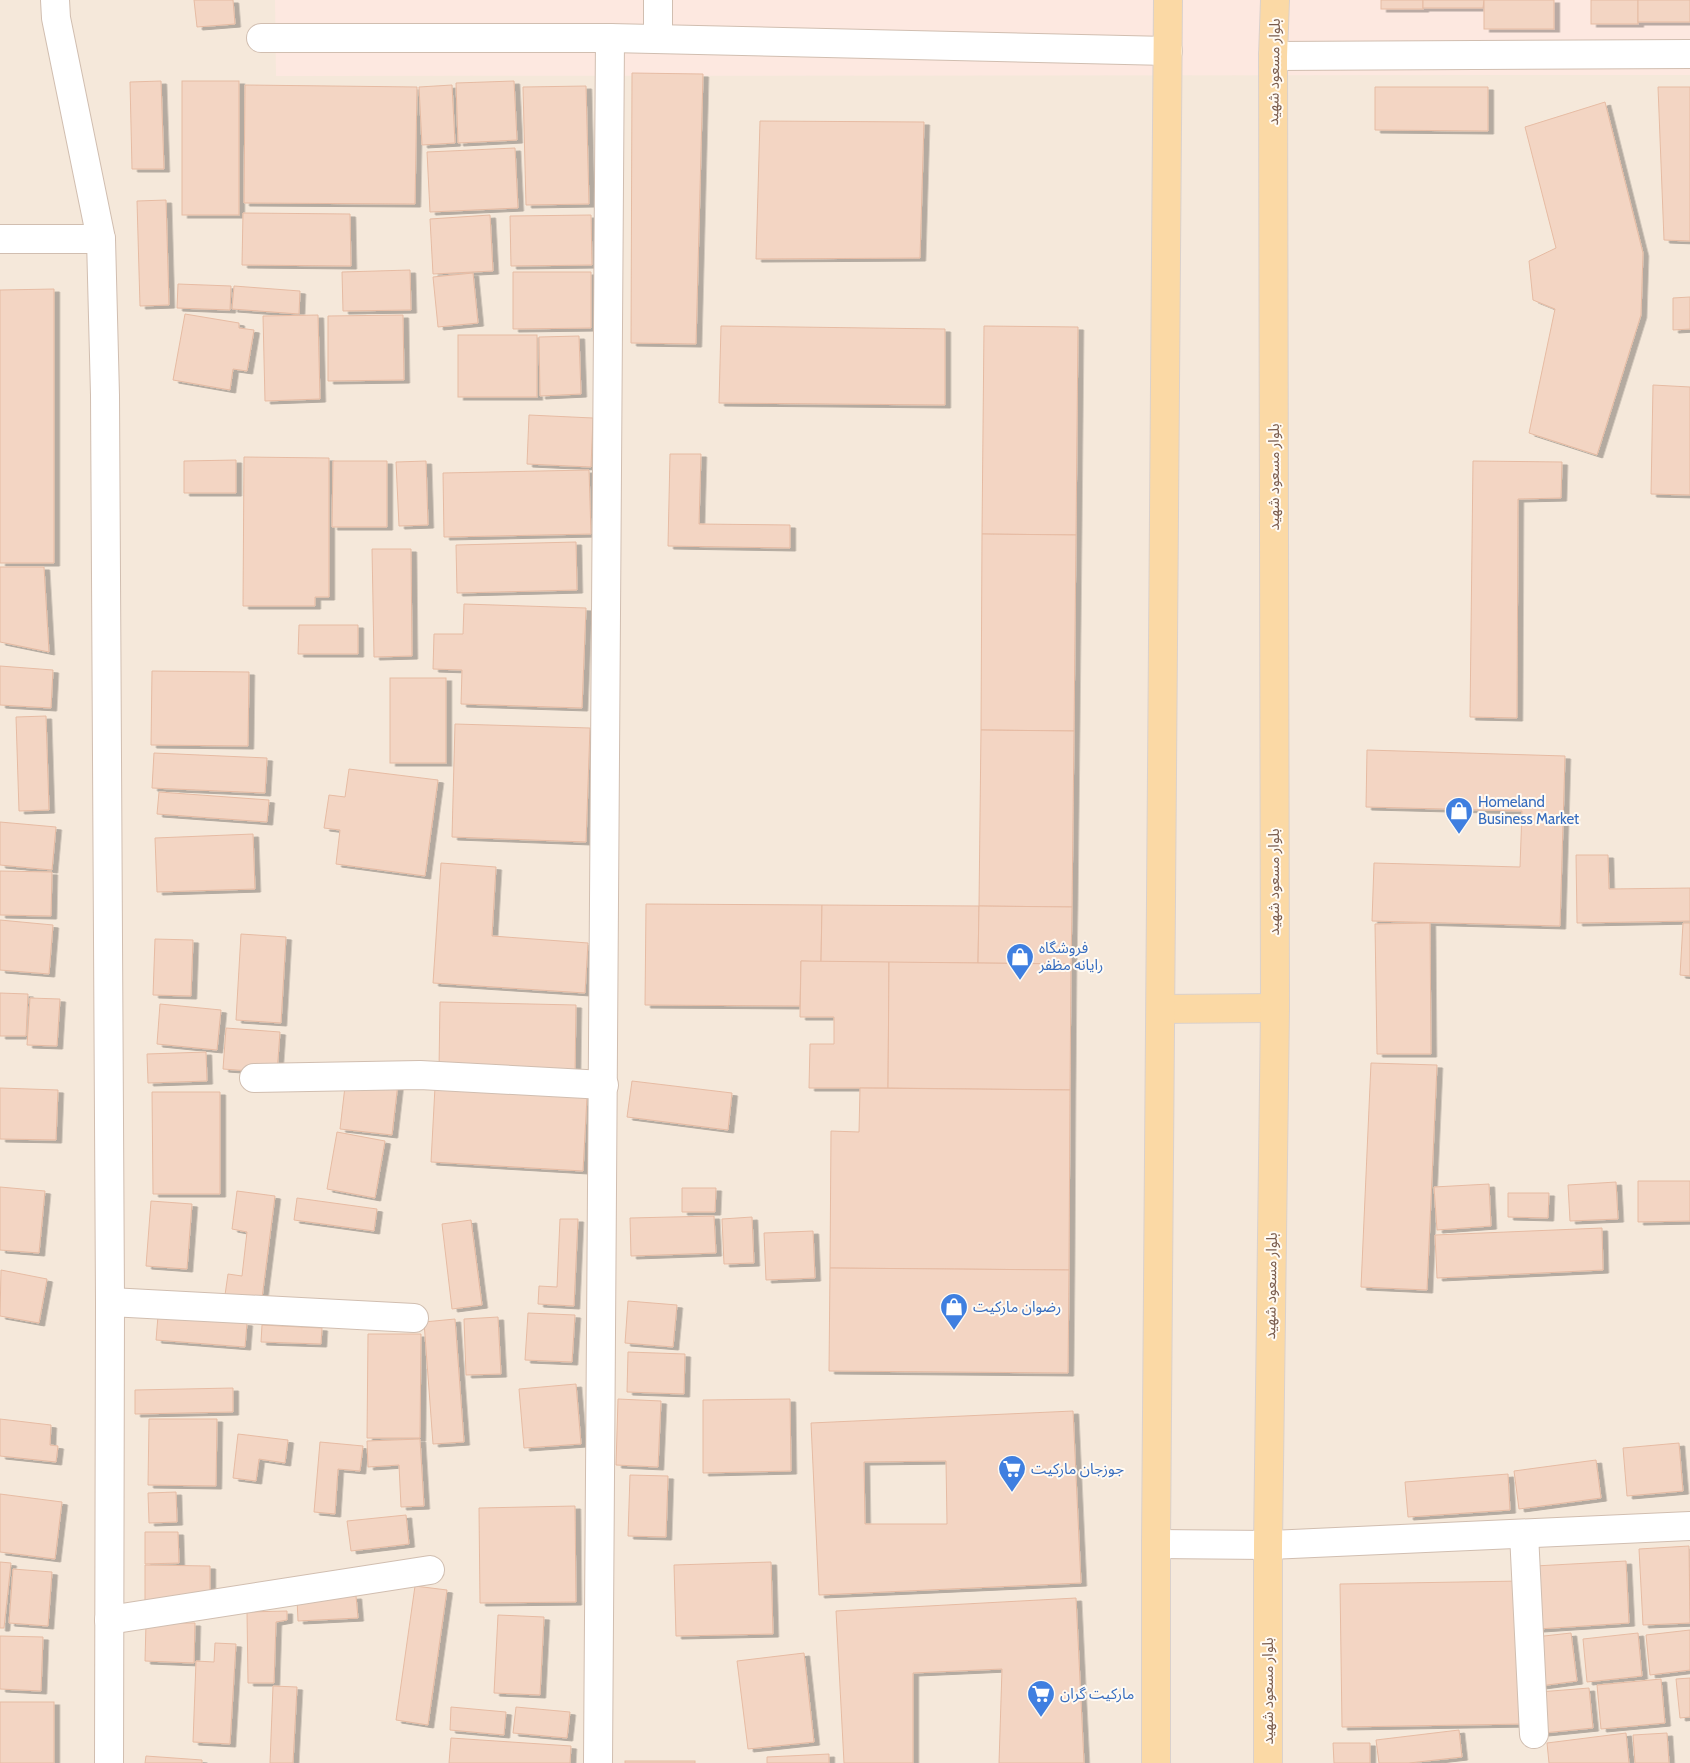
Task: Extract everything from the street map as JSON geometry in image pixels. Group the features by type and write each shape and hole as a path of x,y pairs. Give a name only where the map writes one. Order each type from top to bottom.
{"main road":[{"path":"1156,1763 1168,0"},
{"name":"بلوار مسعود شهید","path":"1268,1763 1268,1545 1275,1008 1273,56 1275,0"},
{"path":"1161,1009 1275,1008"}],"street":[{"path":"55,0 56,18 101,239 106,395 110,1302 109,1763"},
{"path":"658,0 658,39"},
{"path":"261,38 610,38 1168,51"},
{"path":"598,1763 610,38"},
{"path":"1273,56 1690,54"},
{"path":"0,238 101,239"},
{"path":"254,1078 420,1075 604,1085"},
{"path":"110,1302 414,1318"},
{"path":"1156,1544 1268,1545 1690,1526"},
{"path":"1524,1534 1534,1734"},
{"path":"109,1620 430,1570"}],"shaded area":[{"path":"0,0 1690,0 1690,1763 0,1763"},
{"path":"275,0 1690,0 1690,75 276,76"}],"building":[{"path":"194,0 233,0 235,24 197,27"},
{"path":"1381,0 1423,0 1423,9 1381,9"},
{"path":"1423,0 1484,0 1483,8 1423,8"},
{"path":"1484,0 1554,0 1554,29 1484,29"},
{"path":"1591,0 1638,0 1638,24 1591,24"},
{"path":"1638,0 1690,0 1690,22 1638,22"},
{"path":"632,73 703,74 696,344 631,343"},
{"path":"161,81 164,169 132,169 130,82"},
{"path":"182,81 239,81 239,215 182,215"},
{"path":"514,81 517,140 458,143 456,83"},
{"path":"245,85 417,87 415,204 244,203"},
{"path":"452,85 455,143 422,145 419,87"},
{"path":"586,86 589,204 526,205 523,87"},
{"path":"1375,87 1488,87 1488,131 1375,130"},
{"path":"1658,87 1690,87 1690,241 1664,240"},
{"path":"1605,102 1643,253 1641,315 1597,455 1529,433 1555,309 1533,300 1529,261 1556,248 1525,127"},
{"path":"760,121 924,122 920,258 756,259"},
{"path":"515,148 518,208 430,212 427,152"},
{"path":"166,200 169,305 140,306 137,201"},
{"path":"243,213 350,214 351,266 242,265"},
{"path":"490,215 493,271 433,274 430,219"},
{"path":"591,215 592,265 511,266 510,216"},
{"path":"410,270 411,310 343,311 342,272"},
{"path":"513,272 591,272 591,328 513,329"},
{"path":"473,273 478,323 438,327 433,277"},
{"path":"178,284 231,286 230,310 177,308"},
{"path":"234,286 300,291 299,314 232,309"},
{"path":"54,289 54,563 0,563 0,290"},
{"path":"1690,297 1690,329 1673,330 1673,298"},
{"path":"185,314 239,323 239,328 254,330 247,371 233,369 230,390 173,380"},
{"path":"318,315 320,399 265,401 263,316"},
{"path":"403,315 404,380 328,381 328,316"},
{"path":"721,326 945,329 945,405 719,403"},
{"path":"984,326 1078,327 1076,535 982,534"},
{"path":"458,335 537,335 537,397 458,397"},
{"path":"579,336 581,394 540,396 539,337"},
{"path":"1653,385 1690,387 1690,495 1651,494"},
{"path":"529,415 593,418 591,467 527,464"},
{"path":"670,454 701,454 699,524 790,525 790,548 668,546"},
{"path":"244,457 329,458 329,597 315,597 315,606 243,606"},
{"path":"236,460 236,493 184,493 184,461"},
{"path":"333,461 387,461 387,527 332,527"},
{"path":"426,461 428,525 399,526 396,462"},
{"path":"1473,461 1562,462 1561,498 1518,499 1517,718 1470,717"},
{"path":"589,470 591,534 444,537 443,473"},
{"path":"982,534 1076,535 1074,731 981,730"},
{"path":"576,542 577,590 457,593 456,545"},
{"path":"372,549 411,549 412,656 374,657"},
{"path":"0,567 44,567 49,652 0,642"},
{"path":"464,604 586,608 582,708 461,704 462,670 433,669 434,634 463,634"},
{"path":"299,625 358,625 358,654 298,654"},
{"path":"0,666 53,670 51,708 0,705"},
{"path":"152,671 249,672 248,746 151,745"},
{"path":"390,678 446,678 446,763 390,763"},
{"path":"46,716 49,810 19,811 16,717"},
{"path":"455,724 590,728 586,842 452,837"},
{"path":"981,730 1074,731 1072,907 979,906"},
{"path":"1367,750 1565,756 1560,926 1372,921 1374,863 1520,867 1522,811 1366,807"},
{"path":"154,753 267,758 265,793 152,788"},
{"path":"349,769 438,780 425,876 336,864 340,830 324,828 329,795 345,797"},
{"path":"159,792 269,800 267,822 157,814"},
{"path":"0,822 56,827 52,870 0,865"},
{"path":"253,834 255,889 157,892 155,838"},
{"path":"1576,855 1608,855 1609,889 1690,888 1690,921 1577,923"},
{"path":"441,863 496,867 492,936 588,943 585,993 433,983"},
{"path":"0,871 52,872 51,916 0,915"},
{"path":"646,904 822,905 821,962 801,961 800,1006 645,1005"},
{"path":"822,905 979,906 978,963 821,962"},
{"path":"979,906 1072,907 1071,964 978,963"},
{"path":"0,920 53,925 49,974 0,970"},
{"path":"1430,923 1431,1054 1377,1054 1375,924"},
{"path":"1683,923 1690,923 1690,976 1680,975"},
{"path":"241,934 286,937 281,1023 236,1020"},
{"path":"155,939 193,940 191,996 153,995"},
{"path":"801,961 889,962 888,1088 809,1088 810,1044 834,1044 834,1017 800,1017"},
{"path":"889,962 1071,964 1070,1090 888,1088"},
{"path":"0,993 28,994 26,1036 0,1036"},
{"path":"30,998 60,999 57,1046 27,1045"},
{"path":"440,1002 576,1005 575,1072 439,1069"},
{"path":"160,1004 221,1010 217,1050 157,1044"},
{"path":"226,1028 280,1032 277,1073 223,1069"},
{"path":"206,1052 207,1081 148,1083 147,1054"},
{"path":"1371,1063 1437,1065 1427,1290 1361,1287"},
{"path":"346,1078 398,1083 392,1135 340,1129"},
{"path":"632,1081 732,1093 728,1130 627,1117"},
{"path":"435,1087 587,1097 583,1171 431,1162"},
{"path":"0,1088 58,1090 56,1140 0,1139"},
{"path":"860,1088 1070,1090 1069,1270 830,1268 831,1131 859,1132"},
{"path":"152,1092 220,1092 220,1194 153,1194"},
{"path":"337,1132 385,1141 375,1198 327,1189"},
{"path":"1638,1181 1690,1181 1690,1221 1638,1222"},
{"path":"1616,1182 1618,1219 1570,1221 1568,1185"},
{"path":"1489,1184 1491,1226 1437,1230 1434,1187"},
{"path":"0,1187 45,1191 39,1253 0,1250"},
{"path":"682,1188 716,1188 715,1212 682,1212"},
{"path":"237,1191 275,1196 261,1306 224,1302 228,1274 242,1276 247,1232 232,1229"},
{"path":"1508,1193 1549,1193 1548,1218 1508,1217"},
{"path":"297,1198 377,1209 374,1231 294,1220"},
{"path":"151,1201 192,1204 187,1269 146,1266"},
{"path":"714,1216 716,1253 631,1256 630,1218"},
{"path":"752,1217 754,1263 724,1264 722,1219"},
{"path":"560,1219 578,1219 574,1306 538,1304 539,1286 557,1287"},
{"path":"471,1220 482,1305 452,1309 442,1224"},
{"path":"1602,1228 1603,1270 1437,1278 1435,1235"},
{"path":"813,1231 815,1278 766,1280 764,1233"},
{"path":"830,1268 1069,1270 1068,1373 829,1371"},
{"path":"1,1270 47,1279 39,1323 0,1316"},
{"path":"628,1301 677,1305 673,1347 625,1343"},
{"path":"528,1313 575,1315 572,1362 525,1360"},
{"path":"158,1316 247,1323 245,1347 156,1340"},
{"path":"498,1317 501,1374 466,1375 464,1319"},
{"path":"455,1319 464,1442 433,1444 424,1322"},
{"path":"262,1325 322,1328 321,1344 261,1342"},
{"path":"368,1334 421,1334 420,1438 367,1438"},
{"path":"628,1352 685,1354 684,1394 627,1392"},
{"path":"576,1384 581,1444 524,1448 519,1389"},
{"path":"233,1388 233,1412 135,1414 135,1390"},
{"path":"618,1399 661,1401 658,1467 616,1465"},
{"path":"790,1399 791,1471 703,1473 703,1400"},
{"name":"جوزجان مارکیت","path":"1073,1411 1081,1583 819,1595 811,1423","holes":["946,1461 947,1524 865,1524 864,1462"]},
{"path":"0,1419 51,1425 50,1445 58,1446 56,1462 0,1456"},
{"path":"149,1419 217,1419 216,1486 148,1485"},
{"path":"238,1434 288,1440 285,1463 259,1459 256,1481 233,1478"},
{"path":"420,1439 424,1506 401,1507 399,1465 368,1467 367,1441"},
{"path":"320,1442 363,1446 360,1471 338,1469 335,1514 314,1512"},
{"path":"1679,1443 1683,1491 1627,1496 1623,1448"},
{"path":"1596,1460 1601,1498 1519,1509 1514,1471"},
{"path":"1508,1474 1510,1510 1408,1517 1405,1482"},
{"path":"630,1475 668,1476 666,1537 628,1536"},
{"path":"176,1492 177,1522 149,1523 148,1493"},
{"path":"0,1494 62,1502 55,1559 0,1552"},
{"path":"575,1506 576,1602 480,1603 479,1508"},
{"path":"406,1515 409,1544 351,1551 347,1521"},
{"path":"145,1532 178,1532 179,1563 145,1564"},
{"path":"1689,1546 1690,1623 1643,1625 1639,1549"},
{"path":"1626,1561 1629,1623 1538,1629 1535,1566"},
{"path":"0,1562 11,1563 4,1628 0,1628"},
{"path":"771,1562 773,1634 676,1636 674,1565"},
{"path":"145,1565 210,1566 210,1598 145,1603"},
{"path":"13,1569 52,1572 48,1626 9,1623"},
{"path":"1522,1581 1523,1724 1342,1727 1340,1584"},
{"path":"415,1586 447,1590 428,1725 396,1720"},
{"path":"356,1596 358,1618 298,1621 297,1599"},
{"name":"مارکیت گران","path":"1076,1598 1084,1763 999,1763 1002,1669 913,1673 913,1763 844,1763 836,1611"},
{"path":"287,1611 287,1620 276,1622 274,1683 248,1683 247,1612"},
{"path":"498,1615 544,1617 540,1695 494,1693"},
{"path":"146,1623 195,1623 194,1663 145,1661"},
{"path":"1690,1630 1690,1670 1650,1675 1646,1635"},
{"path":"1571,1633 1577,1681 1540,1686 1535,1637"},
{"path":"1638,1633 1642,1676 1587,1682 1583,1639"},
{"path":"0,1636 43,1637 41,1691 0,1689"},
{"path":"215,1643 236,1644 230,1744 193,1742 196,1661 214,1662"},
{"path":"804,1653 814,1742 748,1749 737,1661"},
{"path":"1690,1678 1690,1717 1680,1718 1676,1679"},
{"path":"1661,1679 1665,1723 1601,1729 1597,1685"},
{"path":"273,1686 297,1687 293,1763 270,1763"},
{"path":"1589,1688 1593,1728 1543,1733 1539,1692"},
{"path":"0,1702 54,1702 54,1763 0,1763"},
{"path":"451,1707 506,1712 504,1735 450,1730"},
{"path":"516,1707 570,1712 567,1738 513,1733"},
{"path":"1459,1730 1462,1757 1409,1763 1379,1763 1376,1740"},
{"path":"1626,1733 1629,1763 1549,1763 1547,1743"},
{"path":"1667,1733 1669,1763 1635,1763 1633,1735"},
{"path":"451,1738 571,1746 570,1763 449,1763"},
{"path":"1333,1743 1370,1743 1370,1763 1334,1763"},
{"path":"829,1754 829,1763 767,1763 767,1757"},
{"path":"146,1756 202,1760 202,1763 145,1763"},
{"path":"625,1761 695,1761 695,1763 625,1763"}],"place":[{"name":"Homeland Business Market","path":"1459,835"},
{"name":"فروشگاه رایانه مظفر","path":"1020,981"},
{"name":"رضوان مارکیت","path":"954,1331"},
{"name":"جوزجان مارکیت","path":"1012,1493"},
{"name":"مارکیت گران","path":"1041,1718"}]}
